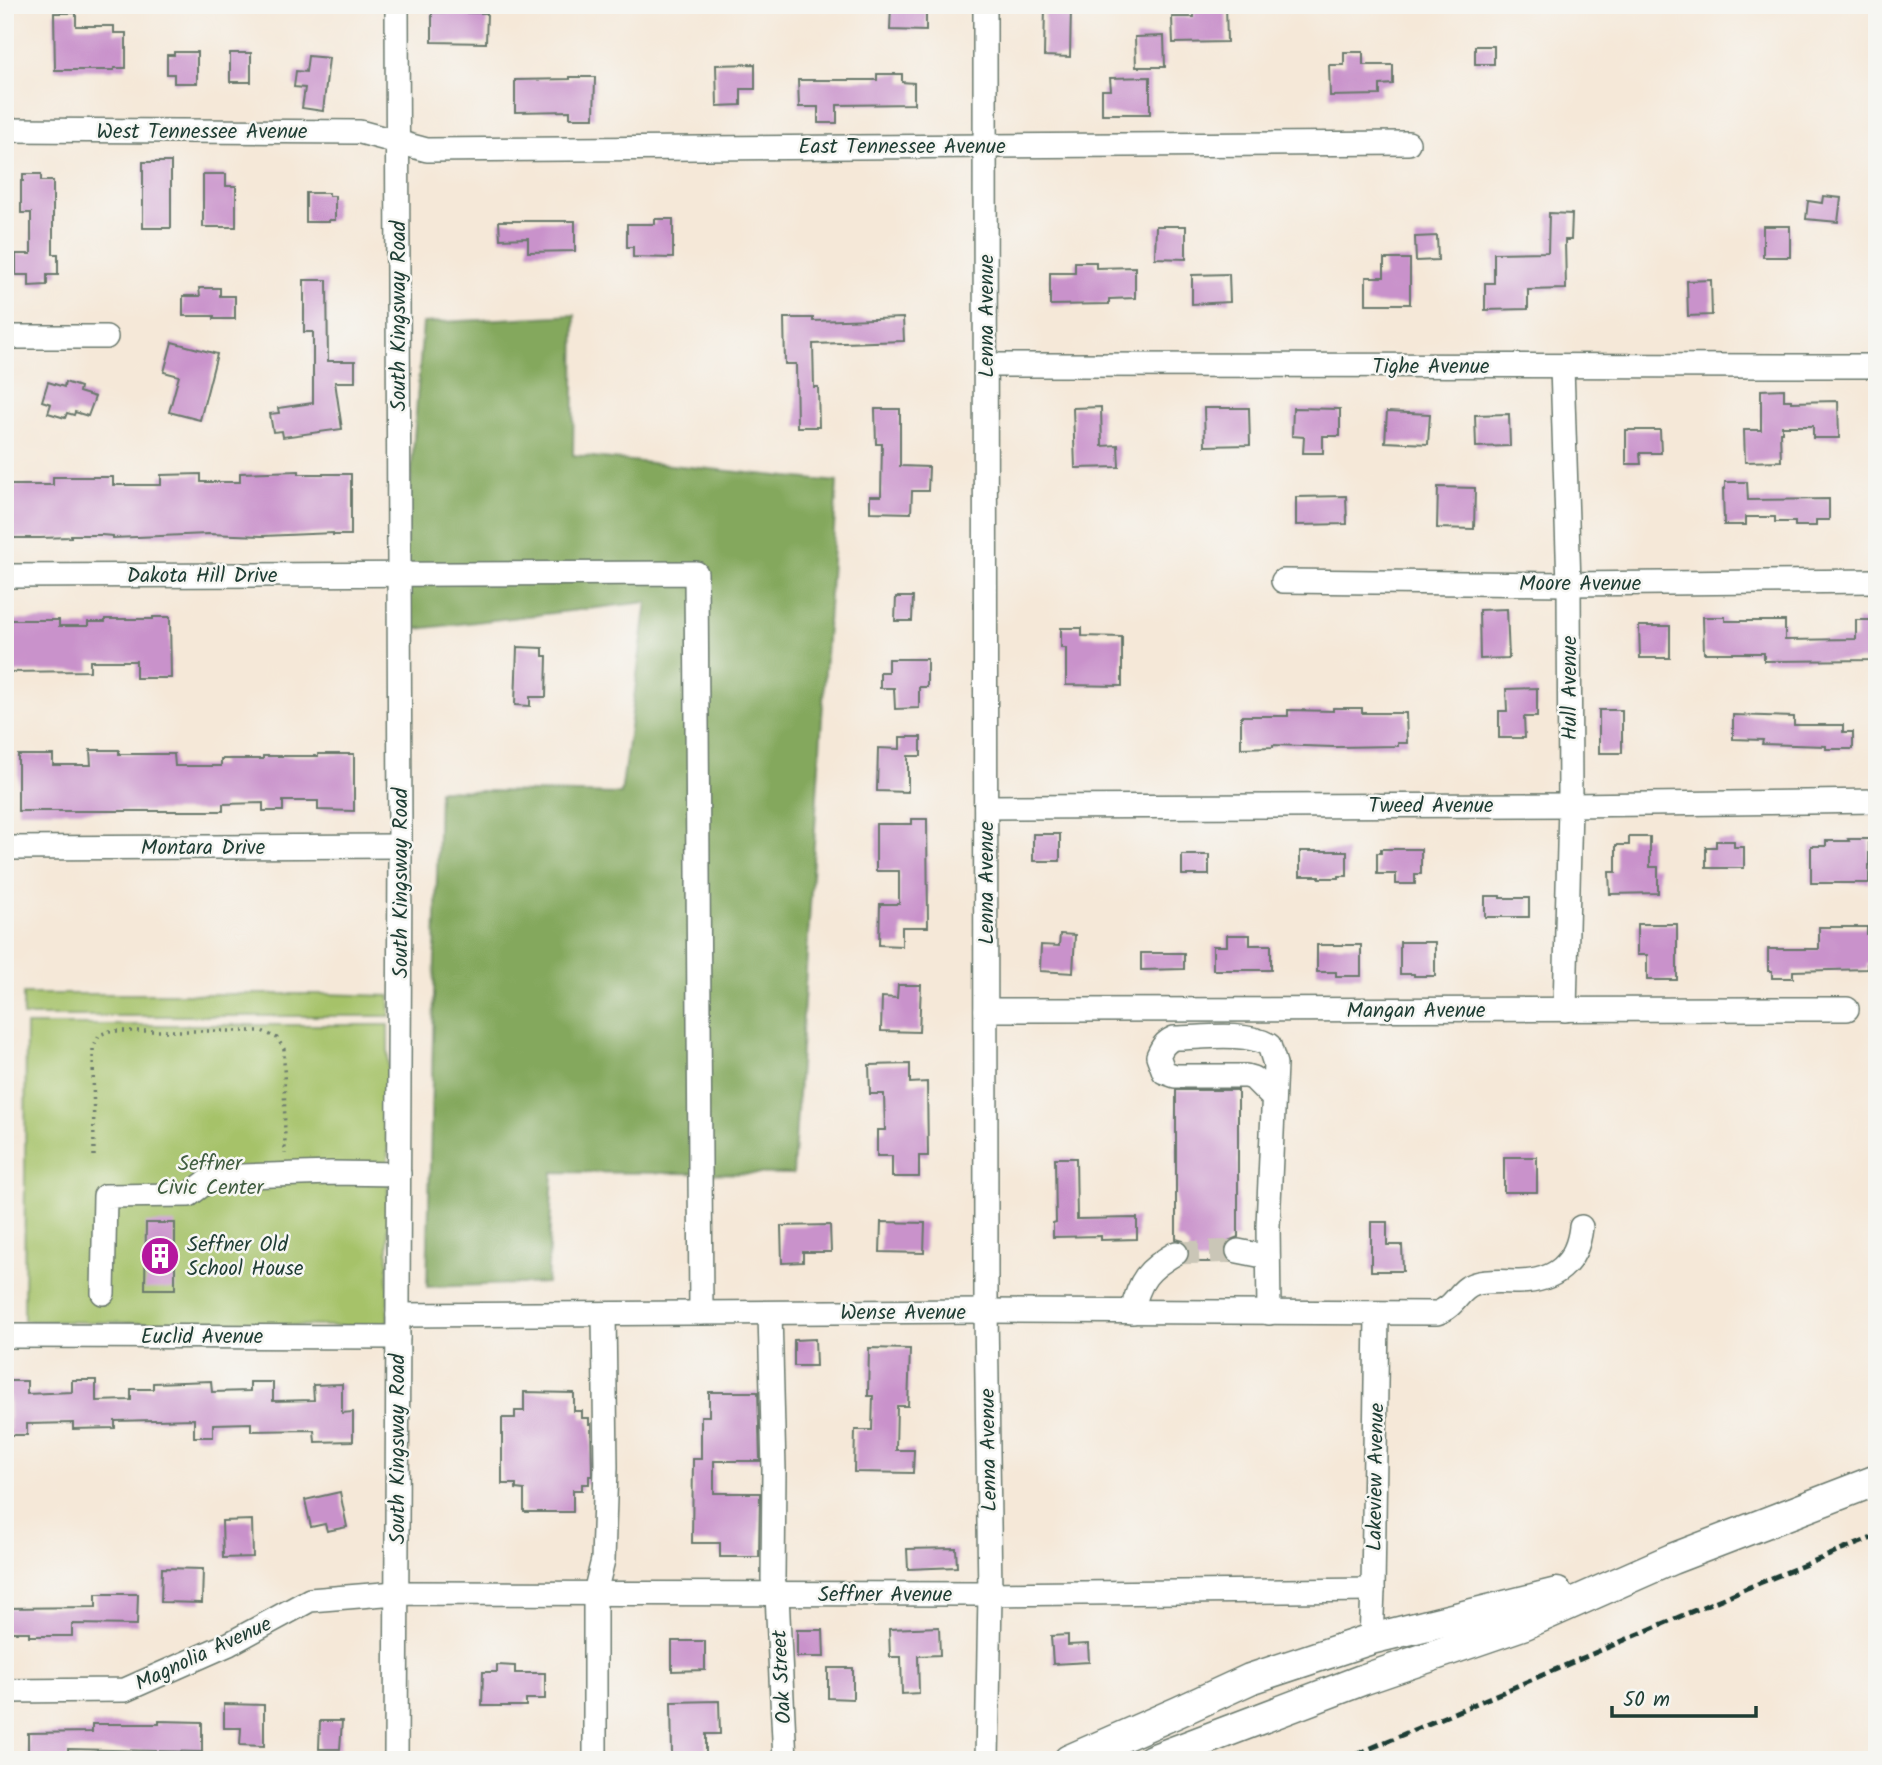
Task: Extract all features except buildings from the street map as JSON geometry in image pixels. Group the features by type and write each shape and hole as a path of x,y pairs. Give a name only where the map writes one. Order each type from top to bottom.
{"main road":[{"path":"1152,1760 1350,1685 1525,1623 1672,1559 1877,1480"},
{"path":"1069,1760 1250,1679 1371,1639 1528,1601 1672,1559"}],"street":[{"name":"South Kingsway Road","path":"397,5 400,574 397,1760"},
{"name":"Lenna Avenue","path":"985,5 986,1311 990,1594 987,1760"},
{"name":"West Tennessee Avenue","path":"5,130 360,132 397,142"},
{"name":"East Tennessee Avenue","path":"397,142 427,150 1408,143"},
{"path":"5,334 9,337 106,337"},
{"name":"Tighe Avenue","path":"986,365 1877,366"},
{"name":"Hull Avenue","path":"1562,367 1569,584 1570,805 1565,1010"},
{"name":"Dakota Hill Drive","path":"5,576 696,573 701,1313"},
{"name":"Moore Avenue","path":"1283,581 1569,584 1877,581"},
{"name":"Tweed Avenue","path":"986,807 1877,801"},
{"name":"Montara Drive","path":"5,848 400,846"},
{"name":"Mangan Avenue","path":"986,1010 1847,1009"},
{"path":"1269,1313 1268,1258 1275,1065 1269,1045 1258,1039 1232,1037 1174,1038 1162,1047 1158,1056 1164,1072 1175,1076 1246,1076 1252,1078 1273,1098"},
{"path":"103,1293 105,1196 189,1195 213,1177 331,1172 400,1174"},
{"name":"Wense Avenue","path":"398,1326 604,1314 986,1311 1437,1313 1447,1310 1463,1291 1473,1284 1494,1281 1520,1282 1553,1275 1572,1258 1579,1242 1581,1227"},
{"path":"1238,1251 1268,1258"},
{"path":"1132,1312 1136,1293 1144,1277 1158,1263 1176,1253"},
{"name":"Oak Street","path":"770,1313 774,1470 773,1579 778,1595 785,1760"},
{"path":"594,1760 594,1593 603,1560 606,1467 604,1314"},
{"name":"Lakeview Avenue","path":"1371,1639 1377,1314"},
{"name":"Euclid Avenue","path":"5,1336 398,1326"},
{"name":"Seffner Avenue","path":"396,1593 778,1595 1373,1590"},
{"name":"Magnolia Avenue","path":"5,1690 125,1690 229,1644 310,1600 396,1593"}],"path":[{"path":"94,1156 93,1048 99,1035 110,1031 262,1031 277,1038 284,1049 285,1174"}],"green space":[{"path":"575,315 573,455 837,482 793,1174 553,1172 547,1283 427,1287 439,790 621,794 647,602 399,631 423,323"},
{"path":"23,994 390,996 390,1016 23,1016"},
{"name":"Seffner Civic Center","path":"26,1025 388,1025 388,1327 24,1321"}],"tunnel":[{"path":"1176,1253 1238,1251"}],"railway":[{"path":"1343,1760 1747,1588 1877,1536"}],"place":[{"name":"Seffner Old School House","path":"160,1256"}]}
